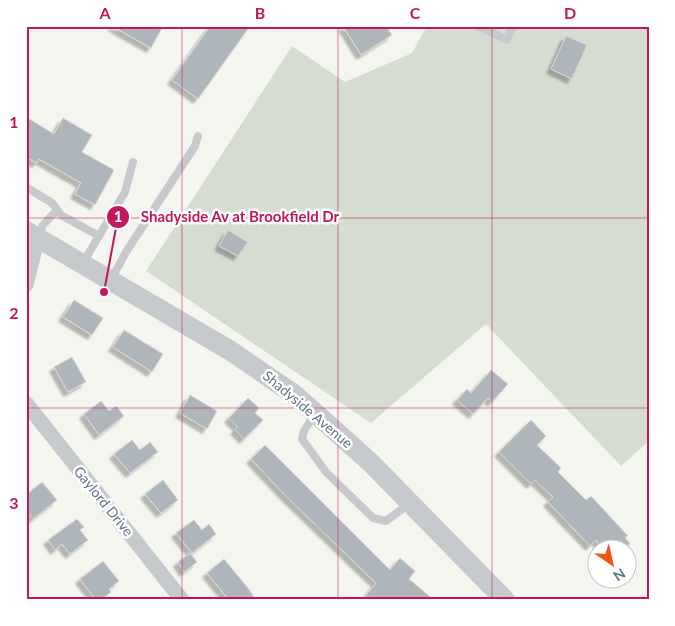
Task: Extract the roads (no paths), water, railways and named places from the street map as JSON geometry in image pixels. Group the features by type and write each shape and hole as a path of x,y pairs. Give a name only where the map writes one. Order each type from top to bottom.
{"street":[{"name":"Shadyside Avenue","path":"32,234 271,377 316,412 411,503 505,600"},
{"path":"26,285 32,234"},
{"name":"Gaylord Drive","path":"26,403 182,600"}],"lane":[{"path":"478,26 507,40 513,26"},
{"path":"111,280 126,252 195,146 198,136"},
{"path":"83,264 125,192 133,162"},
{"path":"26,188 52,203 61,215 99,236"},
{"path":"32,234 57,210"},
{"path":"316,412 304,431 302,439 326,472 373,518 386,521 411,503"}],"place":[{"name":"Shadyside Av at Brookfield Dr","path":"104,292"}]}
